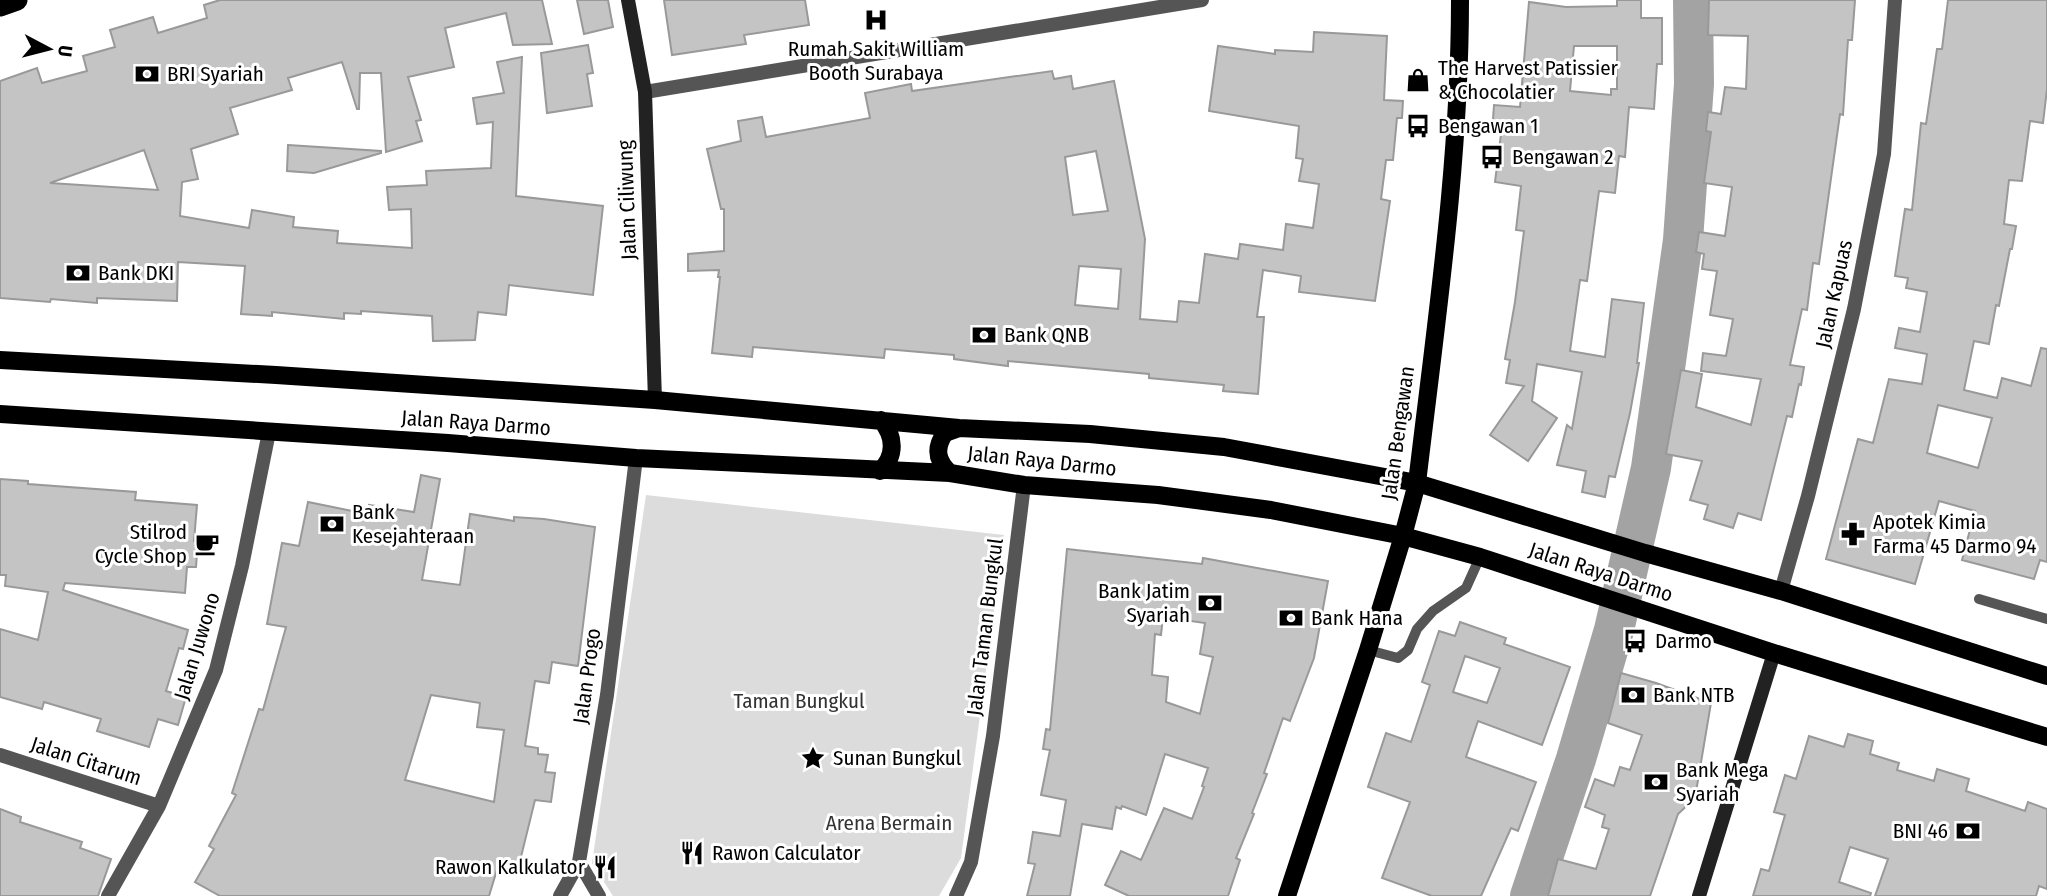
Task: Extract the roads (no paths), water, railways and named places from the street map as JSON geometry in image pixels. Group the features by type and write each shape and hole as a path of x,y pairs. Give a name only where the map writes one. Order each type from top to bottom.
{"highway":[{"path":"0,6 17,0"}],"main road":[{"name":"Jalan Ciliwung","path":"628,0 645,92 655,400"},
{"name":"Jalan Bengawan","path":"1287,896 1368,650 1417,482 1454,150 1460,59 1460,0"},
{"name":"Jalan Raya Darmo","path":"0,360 276,374 655,400 959,428 1090,434 1224,447 1417,482 1645,553 1782,591 1968,653 2047,676"},
{"name":"Jalan Raya Darmo","path":"0,414 636,458 950,473 1024,485 1158,495 1270,510 1403,536 1480,557 1774,653 2047,737"},
{"path":"880,471 891,456 892,442 887,427 881,420"},
{"path":"950,473 939,460 937,449 944,433 959,428"},
{"path":"1699,896 1774,653"}],"street":[{"path":"645,92 1202,0"},
{"name":"Jalan Kapuas","path":"1782,591 1854,309 1884,154 1895,0"},
{"name":"Jalan Juwono","path":"108,896 159,807 216,670 242,566 269,432"},
{"name":"Jalan Progo","path":"560,896 579,862 607,695 636,458"},
{"name":"Jalan Taman Bungkul","path":"956,896 971,862 993,736 1024,485"},
{"name":"Jalan Citarum","path":"0,755 159,807"},
{"path":"579,862 598,896"}],"lane":[{"path":"1368,650 1398,658 1404,654 1423,622 1444,602 1466,588 1480,557"},
{"path":"1979,599 2047,619"}],"waterway":[{"path":"1530,896 1576,759 1614,630 1651,468 1683,240 1694,84 1693,0"}],"place":[{"name":"Rumah Sakit William Booth Surabaya","path":"876,20"},
{"name":"BRI Syariah","path":"147,74"},
{"name":"The Harvest Patissier & Chocolatier","path":"1418,80"},
{"name":"Bengawan 1","path":"1418,126"},
{"name":"Bengawan 2","path":"1492,157"},
{"name":"Bank DKI","path":"78,273"},
{"name":"Bank QNB","path":"984,335"},
{"name":"Bank Kesejahteraan","path":"332,524"},
{"name":"Apotek Kimia Farma 45 Darmo 94","path":"1853,534"},
{"name":"Stilrod Cycle Shop","path":"207,544"},
{"name":"Bank Jatim Syariah","path":"1210,603"},
{"name":"Bank Hana","path":"1291,618"},
{"name":"Darmo","path":"1635,641"},
{"name":"Bank NTB","path":"1633,695"},
{"name":"Sunan Bungkul","path":"813,758"},
{"name":"Bank Mega Syariah","path":"1656,782"},
{"name":"BNI 46","path":"1968,831"},
{"name":"Rawon Calculator","path":"692,853"},
{"name":"Rawon Kalkulator","path":"605,867"}],"park label":[{"name":"Taman Bungkul","path":"799,701"},
{"name":"Arena Bermain","path":"889,823"}]}
